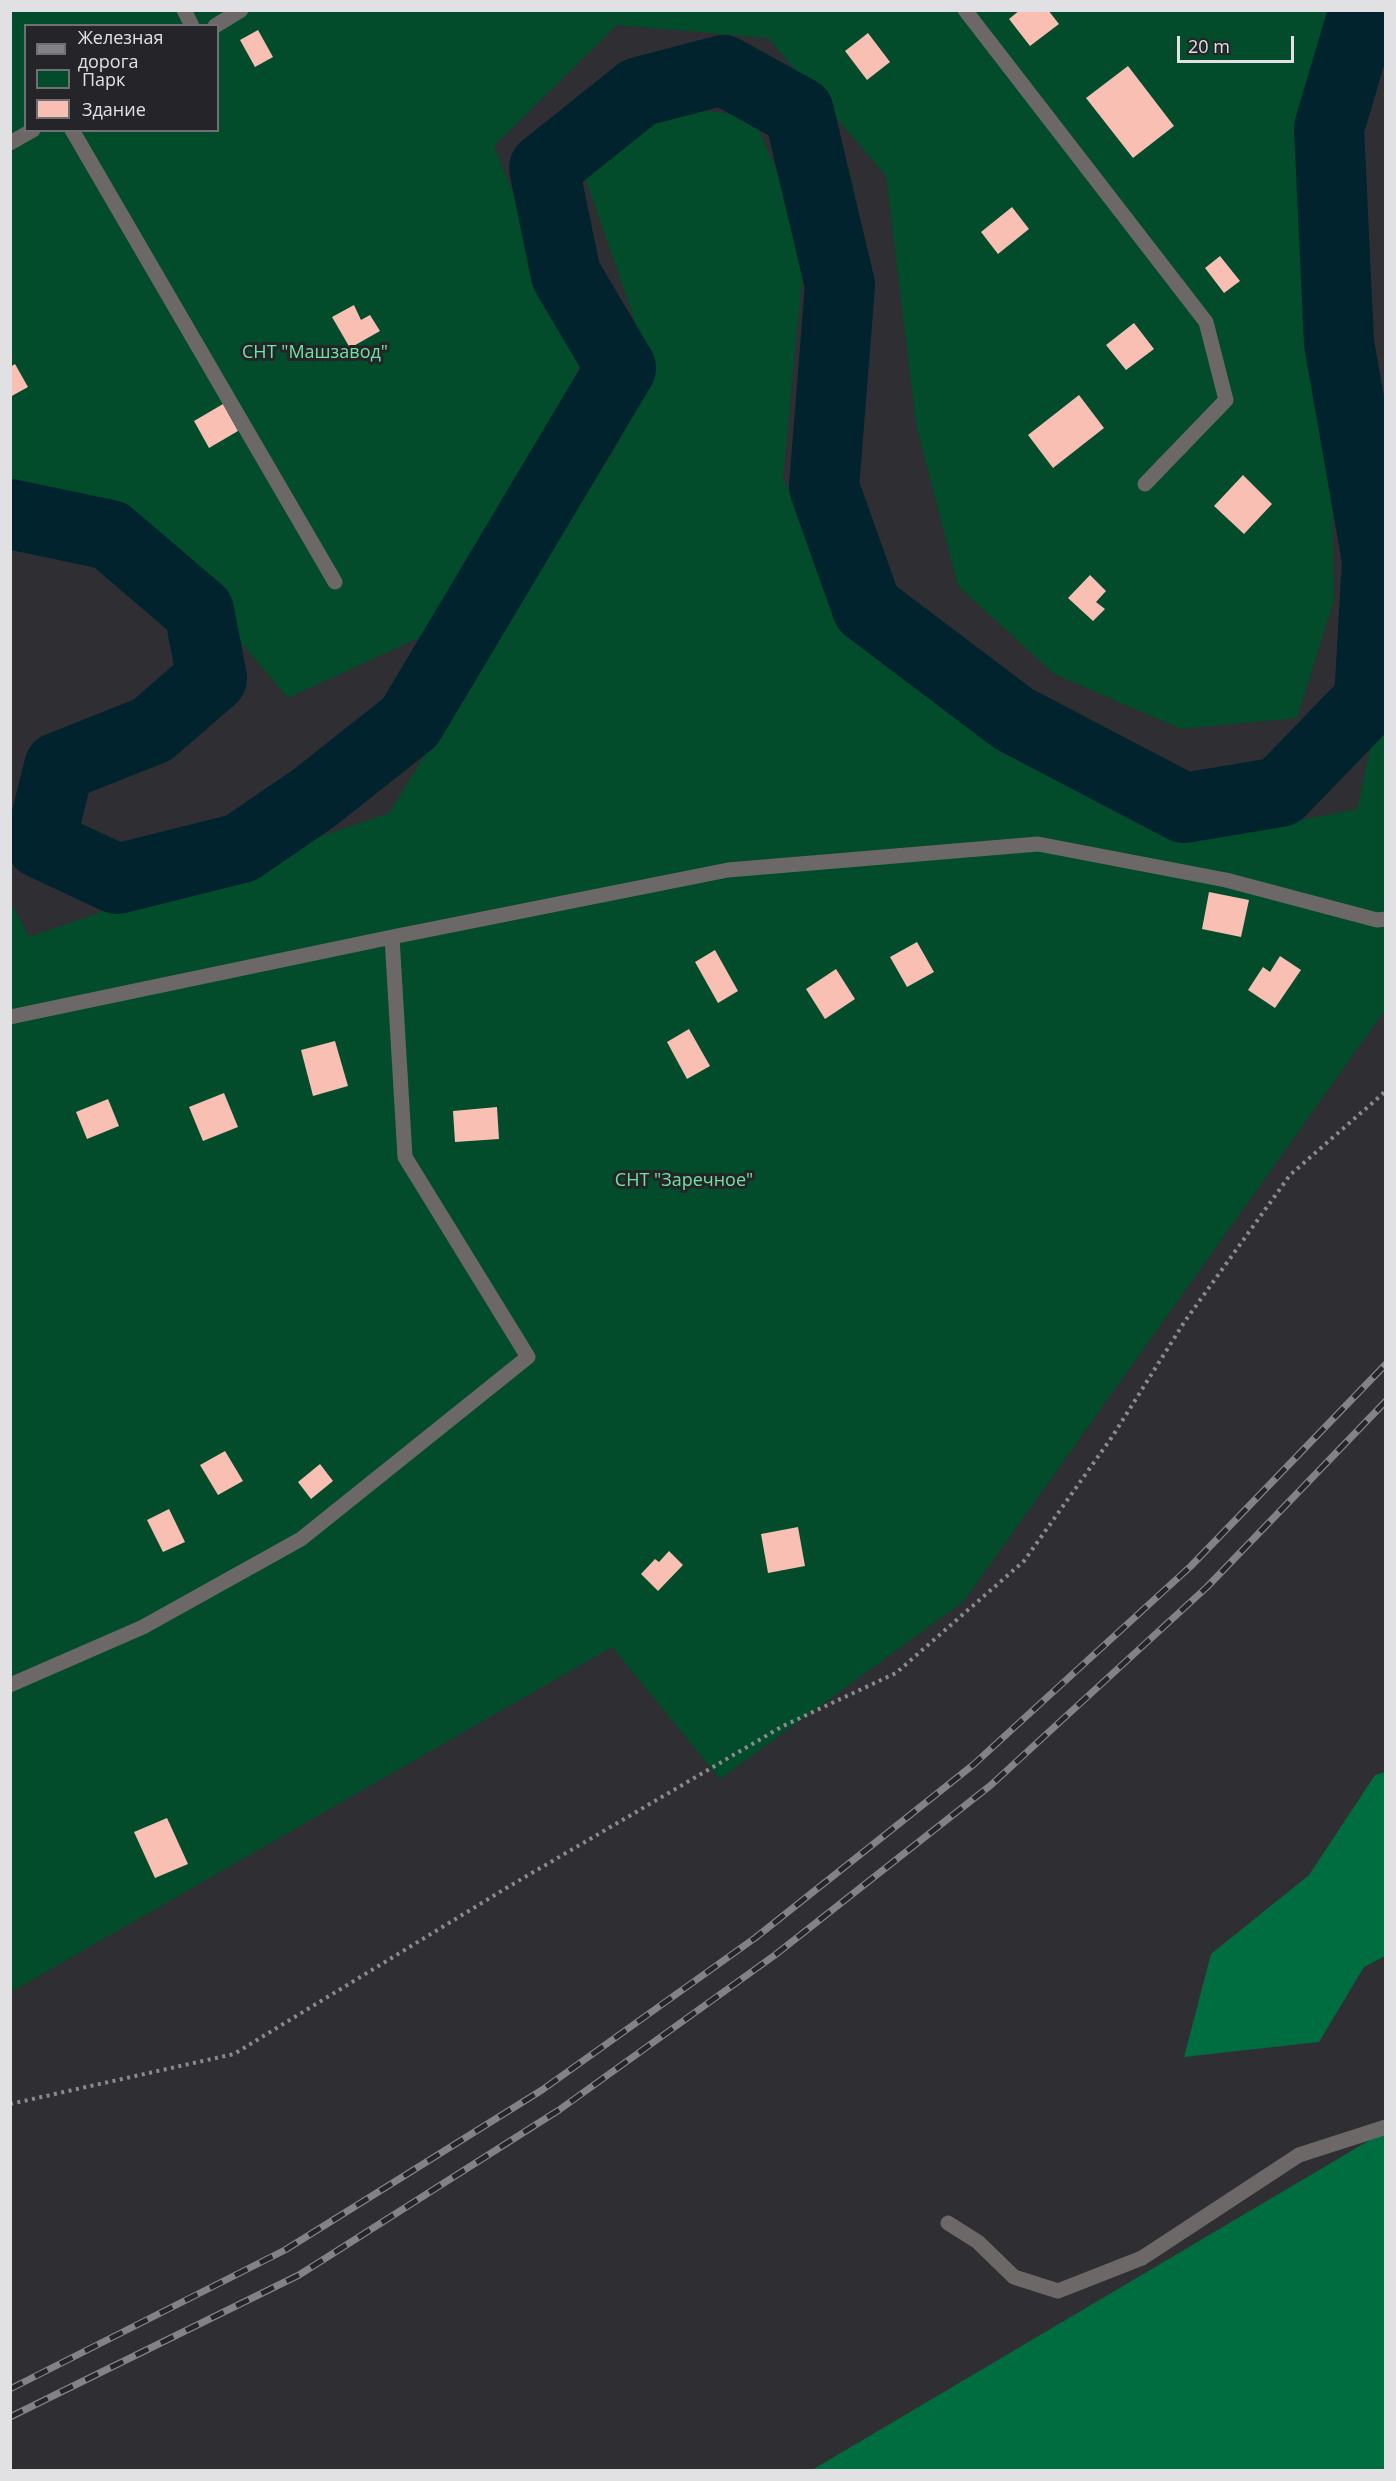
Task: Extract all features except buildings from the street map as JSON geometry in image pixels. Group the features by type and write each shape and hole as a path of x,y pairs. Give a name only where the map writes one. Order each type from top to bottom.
{"lane":[{"path":"184,10 191,24"},
{"path":"218,24 241,10"},
{"path":"965,10 1206,322 1226,400 1146,484"},
{"path":"10,143 29,132"},
{"path":"73,132 335,582"},
{"path":"10,1017 728,870 1038,844 1226,880 1377,920 1386,919"},
{"path":"10,1685 143,1627 301,1539 528,1357 405,1157 392,937"},
{"path":"948,2223 978,2242 1014,2277 1058,2291 1142,2258 1299,2155 1386,2127"}],"path":[{"path":"10,2104 234,2054 508,1887 783,1726 896,1673 1024,1561 1112,1437 1185,1321 1290,1175 1386,1091"}],"green space":[{"name":"СНТ \"Машзавод\"","path":"11,11 1356,11 1308,131 1330,367 1334,600 1297,718 1181,729 1054,674 958,586 916,424 886,176 768,38 617,25 494,146 580,360 556,445 451,623 288,698 132,515 11,497"},
{"name":"СНТ \"Заречное\"","path":"656,107 752,115 806,237 783,478 848,619 1006,750 1218,836 1357,809 1385,680 1385,1010 964,1601 720,1779 612,1647 11,1992 10,900 29,937 389,813 616,446 654,376 582,169"},
{"path":"1385,1772 1385,1956 1364,1967 1319,2042 1184,2057 1211,1954 1309,1875 1375,1775"},
{"path":"1385,2131 1385,2470 812,2470"}],"waterway":[{"path":"10,514 110,535 199,611 212,678 152,730 59,767 40,843 117,879 241,848 314,798 410,722 621,368 566,275 544,168 639,92 723,70 799,112 840,285 824,487 867,608 1014,719 1184,808 1280,792 1369,700 1377,560 1339,343 1329,128 1364,10"}],"railway":[{"path":"10,2389 285,2250 542,2090 755,1938 973,1765 1191,1566 1386,1364"},
{"path":"10,2417 299,2275 559,2110 775,1955 991,1785 1207,1587 1386,1401"}]}
